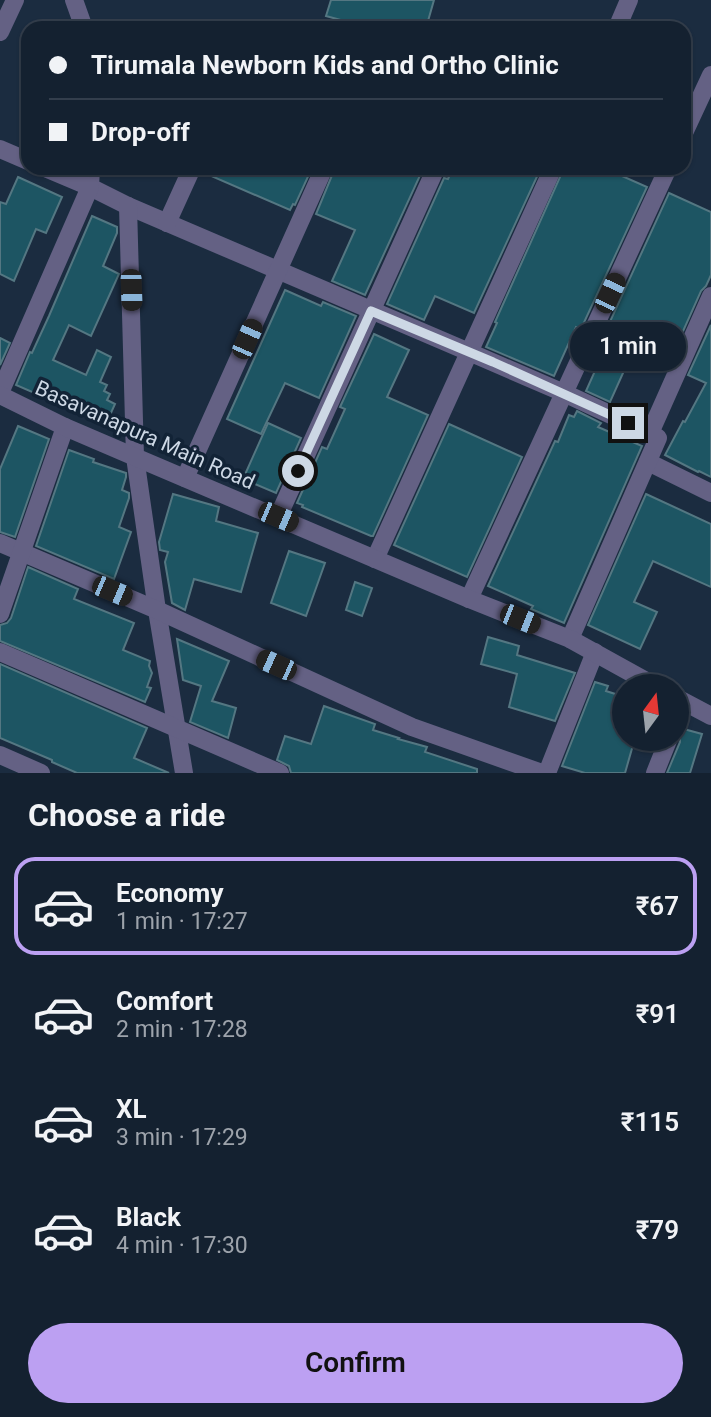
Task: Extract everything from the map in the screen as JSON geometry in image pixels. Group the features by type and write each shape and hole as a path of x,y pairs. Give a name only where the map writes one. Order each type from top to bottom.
{"street":[{"path":"0,32 15,0"},
{"path":"74,0 82,21"},
{"path":"620,21 629,0"},
{"path":"691,118 711,75"},
{"path":"0,149 21,158"},
{"path":"62,175 564,393 658,438 570,639"},
{"path":"0,394 90,187 91,175"},
{"path":"167,223 189,175"},
{"path":"185,478 321,175"},
{"path":"278,517 433,175"},
{"path":"375,559 550,175"},
{"path":"469,599 665,175"},
{"path":"128,206 135,457 184,773"},
{"path":"650,433 711,296"},
{"name":"Basavanapura Main Road","path":"0,394 65,427 469,599 570,639 634,674"},
{"path":"0,614 65,427"},
{"path":"648,462 711,493"},
{"path":"0,543 157,610 412,727 544,773 595,652"},
{"path":"0,652 280,773"},
{"path":"690,709 711,716"},
{"path":"655,773 664,751"},
{"path":"0,755 41,773"}],"building":[{"path":"331,0 434,0 428,21 344,21 326,16"},
{"path":"209,175 309,175 290,210"},
{"path":"332,175 420,175 365,295 332,281 355,230 316,214"},
{"path":"450,175 538,175 474,313 435,296 424,320 387,304 444,178 448,179"},
{"path":"561,175 620,175 647,187 581,329 576,327 554,376 486,347 497,323 495,322"},
{"path":"18,177 62,197 46,233 36,229 14,281 0,274 0,202 6,204"},
{"path":"669,193 711,212 711,275 701,291 667,367 632,353 610,402 586,391 608,342 602,339"},
{"path":"92,216 117,227 103,266 119,274 91,336 69,325 53,360 86,375 97,350 111,357 100,382 107,385 104,391 110,394 107,400 115,404 106,424 16,385"},
{"path":"285,290 321,306 323,302 356,316 319,398 285,383 261,434 227,419"},
{"path":"711,325 711,477 665,455 706,383 688,375"},
{"path":"374,334 409,350 387,397 428,415 371,536 297,503 322,447 327,449 345,409 340,407"},
{"path":"0,338 10,343 0,365"},
{"path":"577,411 601,423 598,427 642,446 564,623 488,586 555,441 558,442 569,415 574,417"},
{"path":"268,423 301,438 276,493 243,479"},
{"path":"449,424 522,457 467,577 394,545"},
{"path":"18,426 49,439 15,537 0,532 0,469"},
{"path":"69,450 94,459 93,462 126,473 122,490 129,493 129,498 119,527 131,532 114,579 36,546"},
{"path":"173,494 219,507 216,521 258,533 241,592 194,579 185,610 172,603 165,562 168,552 160,550 159,542"},
{"path":"646,494 711,524 711,587 653,561 634,602 657,612 640,649 588,625"},
{"path":"289,551 325,563 306,616 271,603"},
{"path":"28,567 78,589 74,599 134,623 123,650 150,661 152,673 147,687 151,688 145,702 0,641 0,625 11,618"},
{"path":"355,582 372,588 362,616 346,610"},
{"path":"488,637 519,646 517,655 575,673 555,721 509,707 517,674 481,664"},
{"path":"177,639 229,661 212,701 236,708 228,738 190,722 201,686 183,680"},
{"path":"0,664 147,728 134,758 169,773 77,773 0,738"},
{"path":"595,682 608,686 606,691 612,693 612,751 631,751 625,773 585,773 562,766"},
{"path":"324,706 375,724 373,730 427,747 425,752 477,769 477,773 291,773 289,766 277,760 285,736 311,744"},
{"path":"690,731 702,734 690,773 667,773 676,751 690,751"}],"route":[{"path":"298,471 371,311 628,423"}]}
